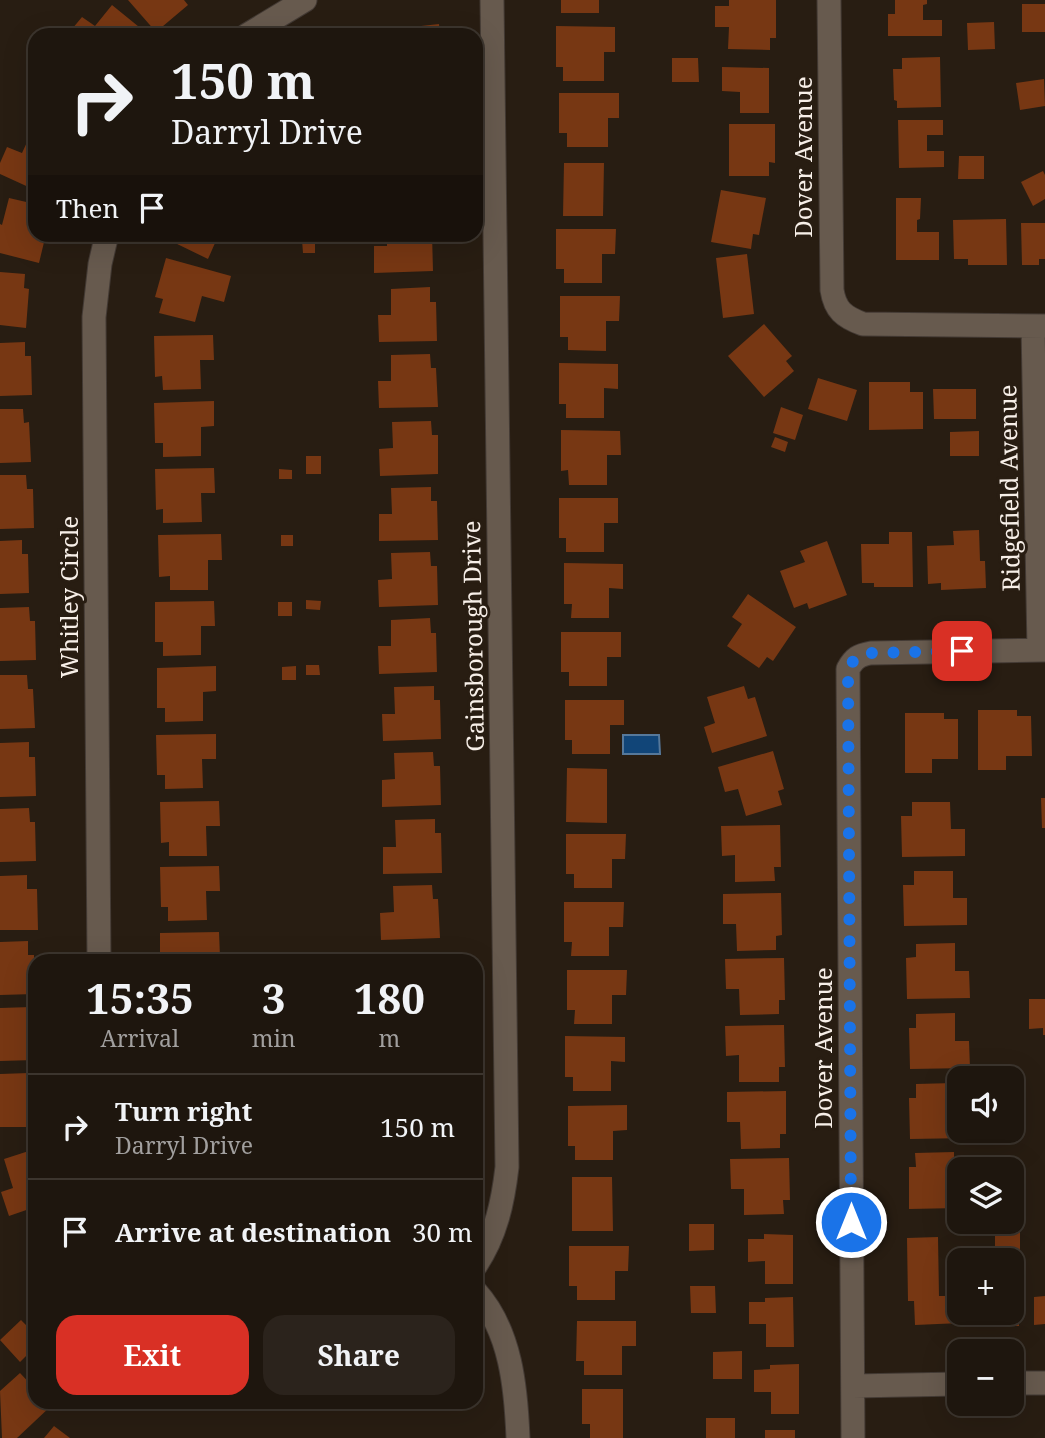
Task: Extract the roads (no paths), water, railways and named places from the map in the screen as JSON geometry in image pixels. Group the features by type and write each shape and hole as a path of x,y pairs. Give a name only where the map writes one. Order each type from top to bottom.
{"street":[{"path":"259,28 305,0"},
{"name":"Gainsborough Drive","path":"483,1253 499,1217 508,1167 492,0"},
{"name":"Dover Avenue","path":"830,0 833,303 839,312 863,324 1039,326"},
{"name":"Whitley Circle","path":"99,954 94,317 105,242"},
{"name":"Ridgefield Avenue","path":"1039,326 1042,650"},
{"name":"Dover Avenue","path":"853,1438 848,669 853,660 861,654 1042,650"},
{"path":"483,1302 504,1342 514,1377 518,1438"},
{"path":"1024,1383 1045,1383"},
{"path":"853,1386 947,1384"}],"water":[{"path":"623,735 659,735 660,754 623,754"}]}
